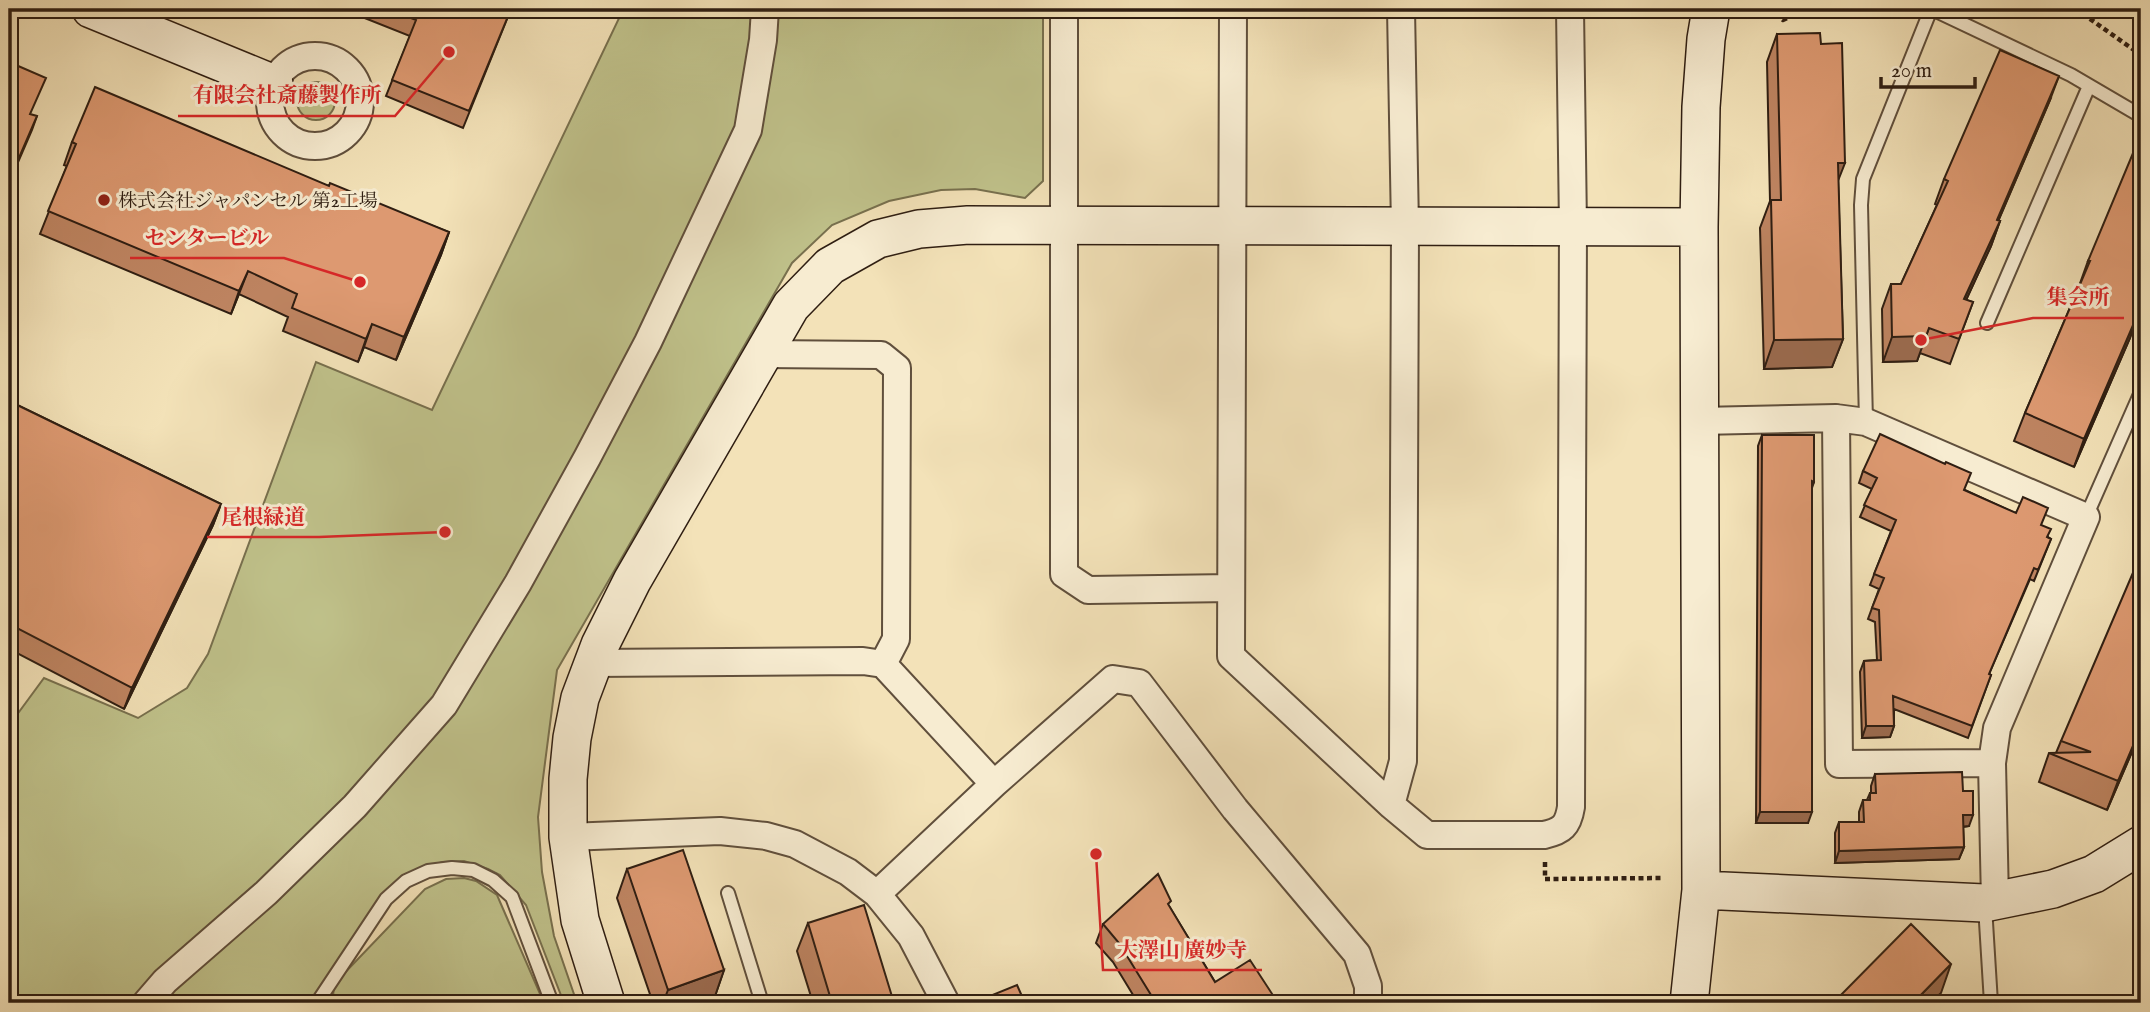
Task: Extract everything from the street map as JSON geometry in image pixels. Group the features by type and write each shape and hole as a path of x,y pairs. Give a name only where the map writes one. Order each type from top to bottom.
{"street":[{"path":"90,9 274,84"},
{"path":"146,1003 165,981 266,893 355,806 444,705 518,583 648,342 748,130 763,40 765,9"},
{"path":"1064,9 1064,574 1088,590 1231,588"},
{"path":"1233,9 1231,656 1391,806 1427,835 1544,835 1559,832 1569,822 1573,227 1570,9"},
{"path":"1391,806 1403,761 1405,227 1401,9"},
{"path":"1689,1003 1700,890 1699,227 1701,107 1711,9"},
{"path":"606,1003 580,919 568,836 568,779 580,698 593,663 632,581 762,355 791,306 830,266 878,239 919,229 968,225 1699,227"},
{"path":"762,355 881,355 897,368 896,639 883,664"},
{"path":"1700,421 1836,418 1866,422 2085,517 1997,728 1992,763 1990,902"},
{"path":"1836,418 1839,764 1992,763"},
{"path":"593,663 863,661 883,664 994,784"},
{"path":"877,894 994,784 1112,679 1139,683 1235,809 1357,954 1368,986 1368,1003"},
{"path":"568,836 720,831 766,836 795,844 820,856 877,894 911,936 946,1003"},
{"path":"1700,890 1990,902 2053,889 2094,874 2141,845"}],"lane":[{"path":"1866,422 1861,205 1863,179 1931,9 2071,75 2141,116"},
{"path":"1987,323 2089,86"},
{"path":"2085,517 2141,392"},
{"path":"317,1003 386,900 406,881 428,871 452,868 473,870 493,880 512,897 552,1003"},
{"path":"728,893 762,1003"},
{"path":"1990,902 1990,1003"}],"path":[{"path":"1769,9 1783,20 1798,13 1800,9"},
{"path":"2076,9 2141,55"},
{"path":"1544,835 1545,879 1664,878"}],"green space":[{"path":"619,9 1034,9 1043,17 1043,181 1025,198 975,189 941,190 889,201 832,225 792,263 557,670 538,817 542,872 554,936 577,1003 564,1003 526,905 500,875 464,861 442,862 414,873 311,1003 9,1003 9,716 16,716 44,678 138,718 187,688 208,654 316,362 432,410 622,12"},
{"path":"316,82 329,88 335,101 329,114 316,120 303,114 297,101 303,88"},
{"path":"464,878 476,881 497,895 544,1003 336,1003 333,998 334,984 425,889 446,879"}],"building":[{"path":"389,9 511,9 469,111 392,80 416,20"},
{"path":"1820,33 1821,44 1842,43 1845,163 1838,163 1843,339 1774,340 1771,200 1781,200 1777,34"},
{"path":"2000,50 2059,76 1997,220 2000,221 1964,299 1973,302 1959,339 1929,328 1926,336 1892,337 1891,284 1901,284 1948,181 1944,179"},
{"path":"9,62 46,78 30,114 37,116 9,181"},
{"path":"95,87 329,186 330,183 449,232 404,337 372,324 366,339 292,308 297,294 248,271 239,291 48,211 76,144 72,142"},
{"path":"2141,134 2140,309 2084,439 2025,413"},
{"path":"9,401 221,504 132,688 9,624"},
{"path":"1880,434 1971,473 1964,490 2016,513 2023,497 2048,508 2041,525 2051,529 2047,537 2051,539 2038,570 2034,568 1989,674 1991,675 1972,726 1893,696 1894,726 1866,726 1864,661 1881,660 1879,610 1872,608 1884,578 1874,574 1896,520 1864,505 1877,478 1863,471"},
{"path":"1762,435 1814,435 1812,812 1760,812"},
{"path":"2141,554 2141,727 2118,781 2049,753 2091,752 2061,741"},
{"path":"1962,772 1963,791 1973,791 1973,815 1963,815 1964,847 1839,851 1839,822 1864,822 1863,800 1870,800 1870,793 1876,793 1875,774"},
{"path":"683,850 724,970 668,990 627,869"},
{"path":"1158,874 1171,901 1168,904 1215,982 1250,960 1278,1003 1156,1003 1119,943 1103,924"},
{"path":"864,905 894,1003 832,1003 808,923"},
{"path":"1911,924 1951,964 1913,1003 1833,1003"},
{"path":"1017,985 1025,1003 981,1003 980,1000"}],"place":[{"name":"有限会社斎藤製作所","path":"449,52"},
{"name":"株式会社ジャパンセル 第2工場","path":"104,200"},
{"name":"センタービル","path":"360,282"},
{"name":"集会所","path":"1921,340"},
{"name":"尾根緑道","path":"445,532"},
{"name":"大澤山 廣妙寺","path":"1096,854"}]}
